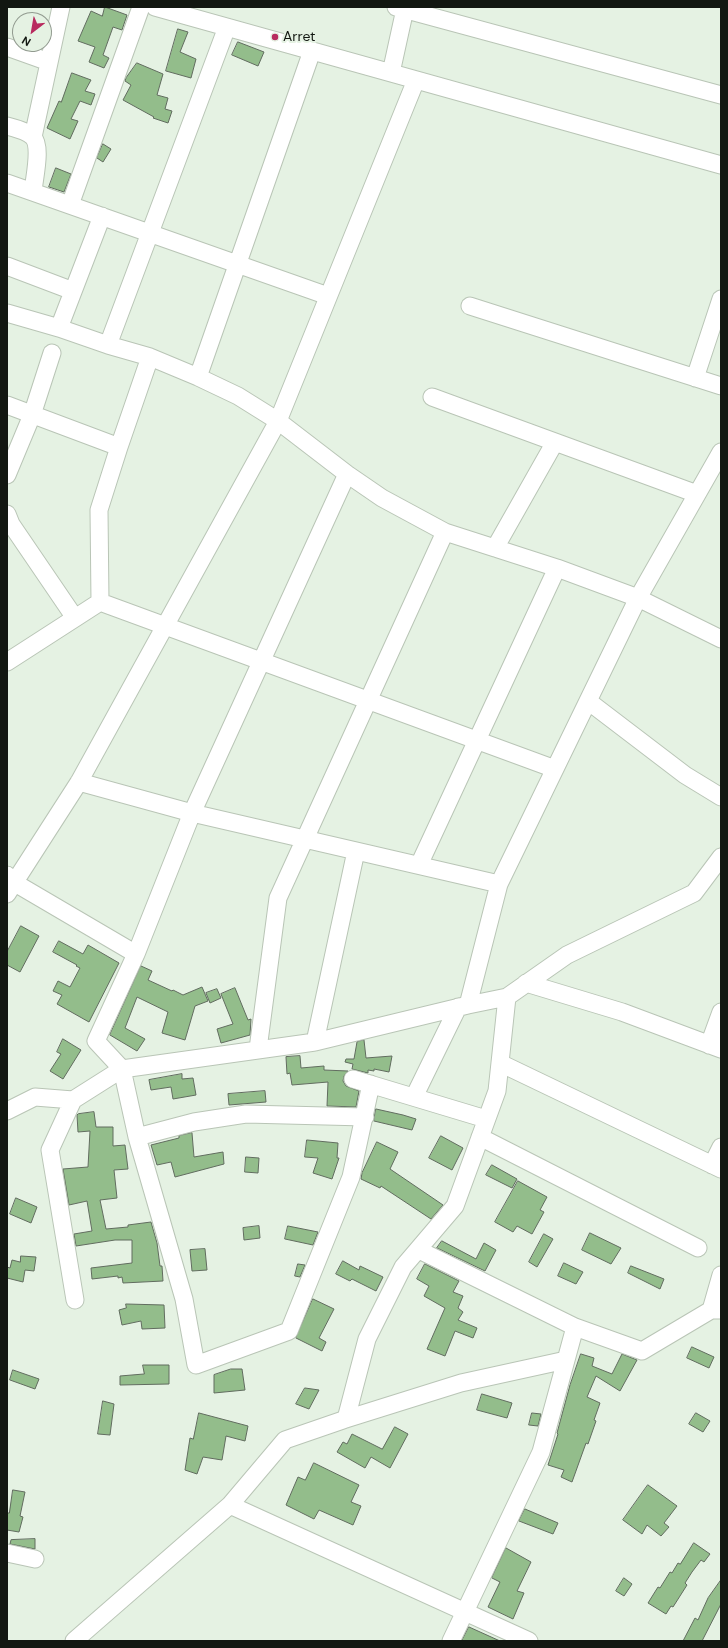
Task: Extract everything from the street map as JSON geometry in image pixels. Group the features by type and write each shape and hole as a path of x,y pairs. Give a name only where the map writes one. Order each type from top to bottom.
{"street":[{"path":"33,137 61,7"},
{"path":"70,205 141,7"},
{"path":"155,7 721,166"},
{"path":"391,73 400,8 721,95"},
{"path":"108,345 227,27"},
{"path":"7,47 49,62"},
{"path":"198,377 312,51"},
{"path":"136,954 10,884 79,782 278,421 416,80"},
{"path":"7,126 22,131 33,137 38,147 33,192"},
{"path":"7,183 328,296"},
{"path":"59,328 102,216"},
{"path":"7,266 73,290"},
{"path":"694,378 721,299"},
{"path":"470,306 721,386"},
{"path":"7,313 59,328 150,358 198,377 238,396 278,421 347,474 382,498 445,532 557,568 638,598 721,639"},
{"path":"7,475 32,415 52,353"},
{"path":"100,602 99,510 150,358"},
{"path":"432,397 697,494"},
{"path":"7,406 119,447"},
{"path":"495,548 555,442"},
{"path":"414,1097 463,1006 499,884 638,598 721,452"},
{"path":"347,474 192,813 136,954 96,1041 122,1069 137,1137 184,1299 196,1365 290,1331 351,1177 371,1084"},
{"path":"8,522 75,618"},
{"path":"258,1049 278,898 445,532"},
{"path":"419,865 557,568"},
{"path":"100,602 555,770"},
{"path":"7,662 100,602"},
{"path":"588,701 685,775 721,797"},
{"path":"79,782 192,813 499,884"},
{"path":"315,1042 356,851"},
{"path":"75,1300 50,1150 73,1100 122,1069 315,1042 463,1006 507,997 567,955 694,893 721,857"},
{"path":"526,984 622,1012 715,1047 721,1012"},
{"path":"346,1419 367,1339 403,1267 455,1206 497,1091 507,997"},
{"path":"500,1063 716,1167 721,1147"},
{"path":"353,1079 486,1119"},
{"path":"7,1111 35,1097 73,1100"},
{"path":"137,1137 194,1122 246,1114 364,1117"},
{"path":"480,1137 698,1248"},
{"path":"419,1250 575,1327 642,1351 716,1310 721,1275"},
{"path":"451,1641 541,1452 575,1327"},
{"path":"74,1641 230,1505 285,1440 461,1383 566,1360"},
{"path":"230,1505 529,1641"},
{"path":"7,1553 35,1559"}],"building":[{"path":"105,7 127,15 122,30 113,27 103,55 109,58 104,68 89,62 95,47 78,41 91,11 102,16"},
{"path":"178,29 188,32 180,52 196,59 191,78 166,71"},
{"path":"238,42 264,52 258,66 232,55"},
{"path":"137,63 163,74 157,95 168,98 165,109 172,111 168,123 153,118 154,117 123,100 131,85 125,81 126,78"},
{"path":"72,73 91,80 85,91 95,94 91,105 80,101 71,119 78,121 70,139 47,128 59,101 61,102"},
{"path":"103,144 111,149 103,162 97,158"},
{"path":"56,168 71,174 64,192 49,187"},
{"path":"21,926 39,936 20,972 7,965 7,952"},
{"path":"59,941 83,954 88,945 119,963 89,1022 57,1004 62,995 53,991 58,981 70,987 80,968 53,952"},
{"path":"141,966 152,971 148,980 183,995 202,987 208,1001 195,1006 185,1040 162,1033 168,1012 137,997 125,1028 145,1039 137,1051 110,1035"},
{"path":"235,988 248,1020 251,1019 250,1035 221,1043 217,1029 233,1024 221,994"},
{"path":"217,989 221,998 210,1003 206,993"},
{"path":"63,1039 81,1050 63,1079 50,1071 61,1054 57,1052"},
{"path":"364,1040 366,1058 392,1056 389,1072 374,1069 374,1071 368,1070 368,1073 352,1069 353,1064 345,1062 346,1059 354,1059 357,1042"},
{"path":"300,1056 301,1068 324,1066 324,1070 348,1071 344,1076 343,1081 346,1086 359,1091 356,1107 327,1106 328,1082 292,1085 290,1073 287,1074 286,1057"},
{"path":"182,1074 182,1079 193,1078 196,1095 173,1099 171,1087 151,1090 149,1080"},
{"path":"265,1091 266,1102 229,1105 228,1094"},
{"path":"376,1109 416,1119 412,1130 374,1121"},
{"path":"94,1112 96,1127 113,1127 113,1146 125,1145 128,1169 114,1170 117,1198 100,1200 106,1229 128,1227 128,1225 151,1222 157,1243 160,1266 162,1266 163,1281 123,1283 122,1277 118,1278 118,1276 92,1279 91,1268 132,1263 132,1240 115,1240 76,1246 74,1234 92,1231 87,1201 69,1205 63,1169 88,1167 90,1131 78,1132 77,1115"},
{"path":"192,1133 194,1157 223,1152 224,1164 175,1177 171,1162 157,1165 151,1145"},
{"path":"441,1136 463,1148 452,1170 429,1158"},
{"path":"307,1140 338,1143 337,1158 339,1158 332,1179 313,1173 318,1158 305,1157"},
{"path":"377,1142 398,1152 390,1169 443,1205 431,1219 381,1186 380,1188 361,1179 362,1173"},
{"path":"246,1157 259,1158 258,1173 245,1172"},
{"path":"492,1165 517,1179 512,1188 486,1175"},
{"path":"518,1181 547,1197 540,1210 544,1212 532,1234 517,1226 513,1232 495,1222"},
{"path":"16,1198 37,1207 31,1223 10,1214"},
{"path":"259,1226 260,1238 244,1240 243,1228"},
{"path":"288,1226 318,1232 313,1245 285,1239"},
{"path":"590,1233 621,1248 611,1264 582,1250"},
{"path":"544,1234 553,1239 537,1267 529,1262"},
{"path":"442,1241 476,1259 484,1243 496,1250 485,1271 437,1248"},
{"path":"205,1249 207,1270 192,1271 190,1250"},
{"path":"21,1256 36,1257 34,1271 25,1270 23,1282 7,1278 7,1267 10,1268 12,1260 20,1262"},
{"path":"343,1261 359,1270 360,1266 383,1277 376,1291 352,1279 350,1281 336,1274"},
{"path":"564,1263 583,1272 576,1284 558,1276"},
{"path":"298,1264 305,1265 300,1277 295,1276"},
{"path":"425,1264 459,1281 453,1292 463,1296 458,1308 463,1312 458,1320 477,1328 473,1338 455,1331 445,1356 427,1349 445,1308 424,1296 429,1286 417,1279"},
{"path":"631,1266 664,1279 660,1289 628,1273"},
{"path":"313,1299 334,1309 319,1338 326,1342 322,1351 296,1338"},
{"path":"126,1304 164,1305 165,1328 142,1329 141,1321 122,1325 119,1310 126,1308"},
{"path":"692,1347 714,1357 709,1368 687,1358"},
{"path":"581,1354 594,1358 592,1366 612,1374 622,1354 637,1360 620,1391 596,1376 587,1397 600,1403 594,1420 596,1421 588,1444 586,1443 572,1482 561,1477 564,1470 548,1465 558,1434 557,1433 570,1385"},
{"path":"143,1365 169,1365 169,1384 120,1385 120,1376 144,1374"},
{"path":"231,1369 242,1369 245,1390 214,1393 214,1375"},
{"path":"13,1370 39,1379 35,1389 10,1380"},
{"path":"305,1388 319,1390 309,1409 296,1404"},
{"path":"482,1394 512,1403 507,1418 477,1410"},
{"path":"103,1401 114,1404 110,1435 98,1434"},
{"path":"199,1413 248,1426 245,1441 226,1436 222,1460 203,1457 197,1474 185,1470 190,1438 193,1439"},
{"path":"532,1413 541,1414 538,1426 529,1425"},
{"path":"696,1413 710,1421 703,1432 689,1424"},
{"path":"395,1427 408,1434 390,1468 371,1457 365,1468 337,1452 343,1442 347,1444 352,1434 382,1449"},
{"path":"314,1463 359,1485 351,1502 361,1506 353,1525 319,1510 314,1519 286,1505 298,1477 305,1480"},
{"path":"648,1485 677,1506 664,1523 669,1527 661,1536 647,1525 642,1534 623,1520"},
{"path":"13,1490 25,1492 20,1516 23,1517 19,1532 7,1530 7,1513 9,1513"},
{"path":"525,1509 558,1523 553,1534 519,1521"},
{"path":"35,1539 35,1549 10,1544 11,1540"},
{"path":"694,1543 710,1554 704,1562 701,1560 692,1572 685,1583 687,1585 673,1607 671,1606 666,1614 648,1603 658,1587 660,1588 670,1572 672,1573 678,1563 680,1564"},
{"path":"506,1548 531,1562 517,1591 524,1593 513,1619 488,1607 500,1582 492,1578"},
{"path":"624,1578 632,1584 624,1596 616,1591"},
{"path":"721,1580 721,1604 702,1641 683,1641 695,1618 698,1620 708,1598"},
{"path":"469,1627 500,1641 462,1641"}],"place":[{"name":"Arret","path":"275,37"}]}
